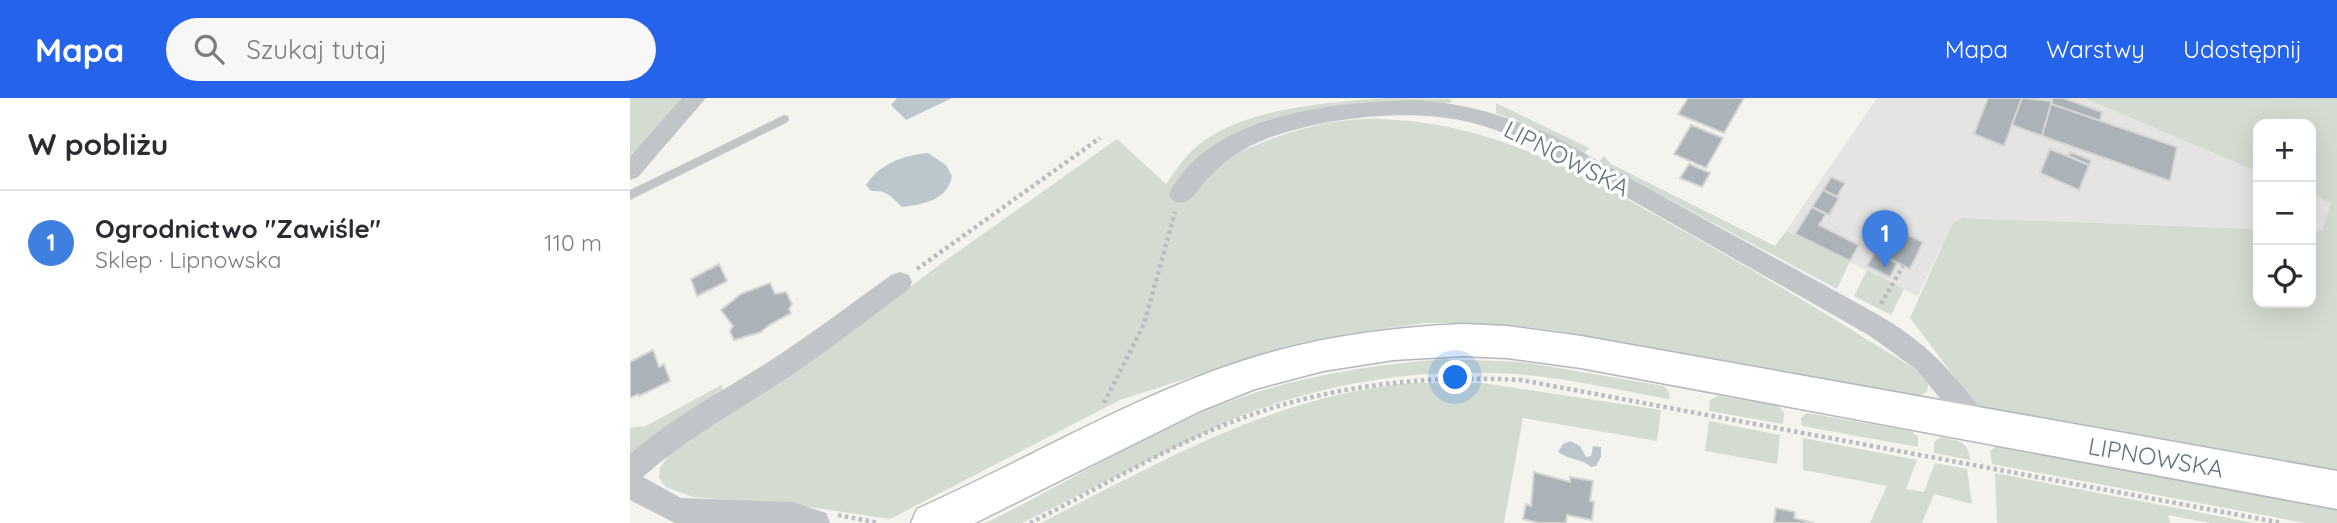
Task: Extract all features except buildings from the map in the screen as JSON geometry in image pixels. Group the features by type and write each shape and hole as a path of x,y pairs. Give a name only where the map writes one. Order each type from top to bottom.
{"main road":[{"name":"LIPNOWSKA","path":"930,523 1006,489 1147,417 1226,383 1299,361 1416,343 1497,341 1532,345 2337,490"}],"street":[{"path":"630,171 695,98"},
{"name":"LIPNOWSKA","path":"1180,194 1208,162 1235,144 1273,128 1305,119 1373,110 1440,110 1495,121 1538,140 1792,277 1889,335 1920,356 1936,372 1976,424"},
{"path":"630,471 681,430 790,362 900,282"},
{"path":"630,483 644,494 679,511 793,515 816,523"}],"lane":[{"path":"630,194 784,119"}],"path":[{"path":"900,282 1100,138"},
{"path":"1101,410 1144,324 1180,194"},
{"path":"1888,291 1903,266"},
{"path":"1030,523 1210,432 1264,411 1388,380 1479,376 1521,380 2282,523"}],"shaded area":[{"path":"630,98 683,98 630,155"},
{"path":"897,98 952,98 906,120 891,105"},
{"path":"1386,98 1451,99 1451,103 1398,102 1297,115 1224,159 1300,130 1361,119 1424,123 1504,142 1579,174 1719,251 1925,375 1929,381 1927,392 1919,396 1552,330 1499,324 1426,323 1373,330 1257,356 1120,400 890,519 796,505 693,497 666,487 659,478 660,468 672,451 708,424 782,381 1117,139 1166,184 1196,147 1237,123 1287,109"},
{"path":"1877,98 2084,98 2253,170 2253,229 1962,218 1952,224 1918,296 1786,231"},
{"path":"2084,98 2337,98 2337,474 1995,415 1976,405 1910,318 1952,224 1962,218 2253,229 2253,308 2316,308 2316,231 2322,231 2331,203 2316,196 2316,119 2253,119 2253,170"},
{"path":"1496,103 1589,148 1584,154 1525,124 1496,113"},
{"path":"928,153 946,165 952,176 945,191 933,200 902,207 888,194 871,191 866,185 885,166 910,156"},
{"path":"1604,156 1611,164 1775,246 1786,231 1850,261 1837,289 1599,162"},
{"path":"2316,196 2332,203 2322,232 2316,231"},
{"path":"1867,270 1904,289 1891,315 1854,296"},
{"path":"1444,359 1523,362 1664,386 1669,392 1669,399 1573,381 1516,374 1444,373 1372,380 1302,396 1233,419 1022,523 985,523 1145,439 1211,408 1293,382 1394,364"},
{"path":"1413,383 1482,383 1661,410 1657,441 1523,418 1504,523 1041,523 1175,455 1267,416 1314,401"},
{"path":"721,385 725,393 630,460 630,428 646,426"},
{"path":"1718,396 1779,406 1784,413 1783,424 1709,411 1710,400"},
{"path":"1807,413 1911,431 1918,437 1918,447 1802,426 1801,418"},
{"path":"1709,421 1780,435 1777,464 1705,451"},
{"path":"1941,437 1965,445 1970,460 1934,453 1934,442"},
{"path":"1803,438 1917,460 1906,489 1924,492 1935,463 1967,469 1972,504 1934,494 1922,523 1870,523 1887,486 1803,470"},
{"path":"1570,441 1580,446 1586,457 1591,456 1593,446 1601,447 1601,457 1596,466 1591,467 1558,452 1563,444"},
{"path":"1996,446 2337,509 2337,523 2305,523 1992,464 1990,451"},
{"path":"1995,473 2254,523 2210,523 2168,515 2170,523 1997,523"}],"place":[{"name":"Ogrodnictwo \"Zawiśle\"","path":"1885,268"}]}
